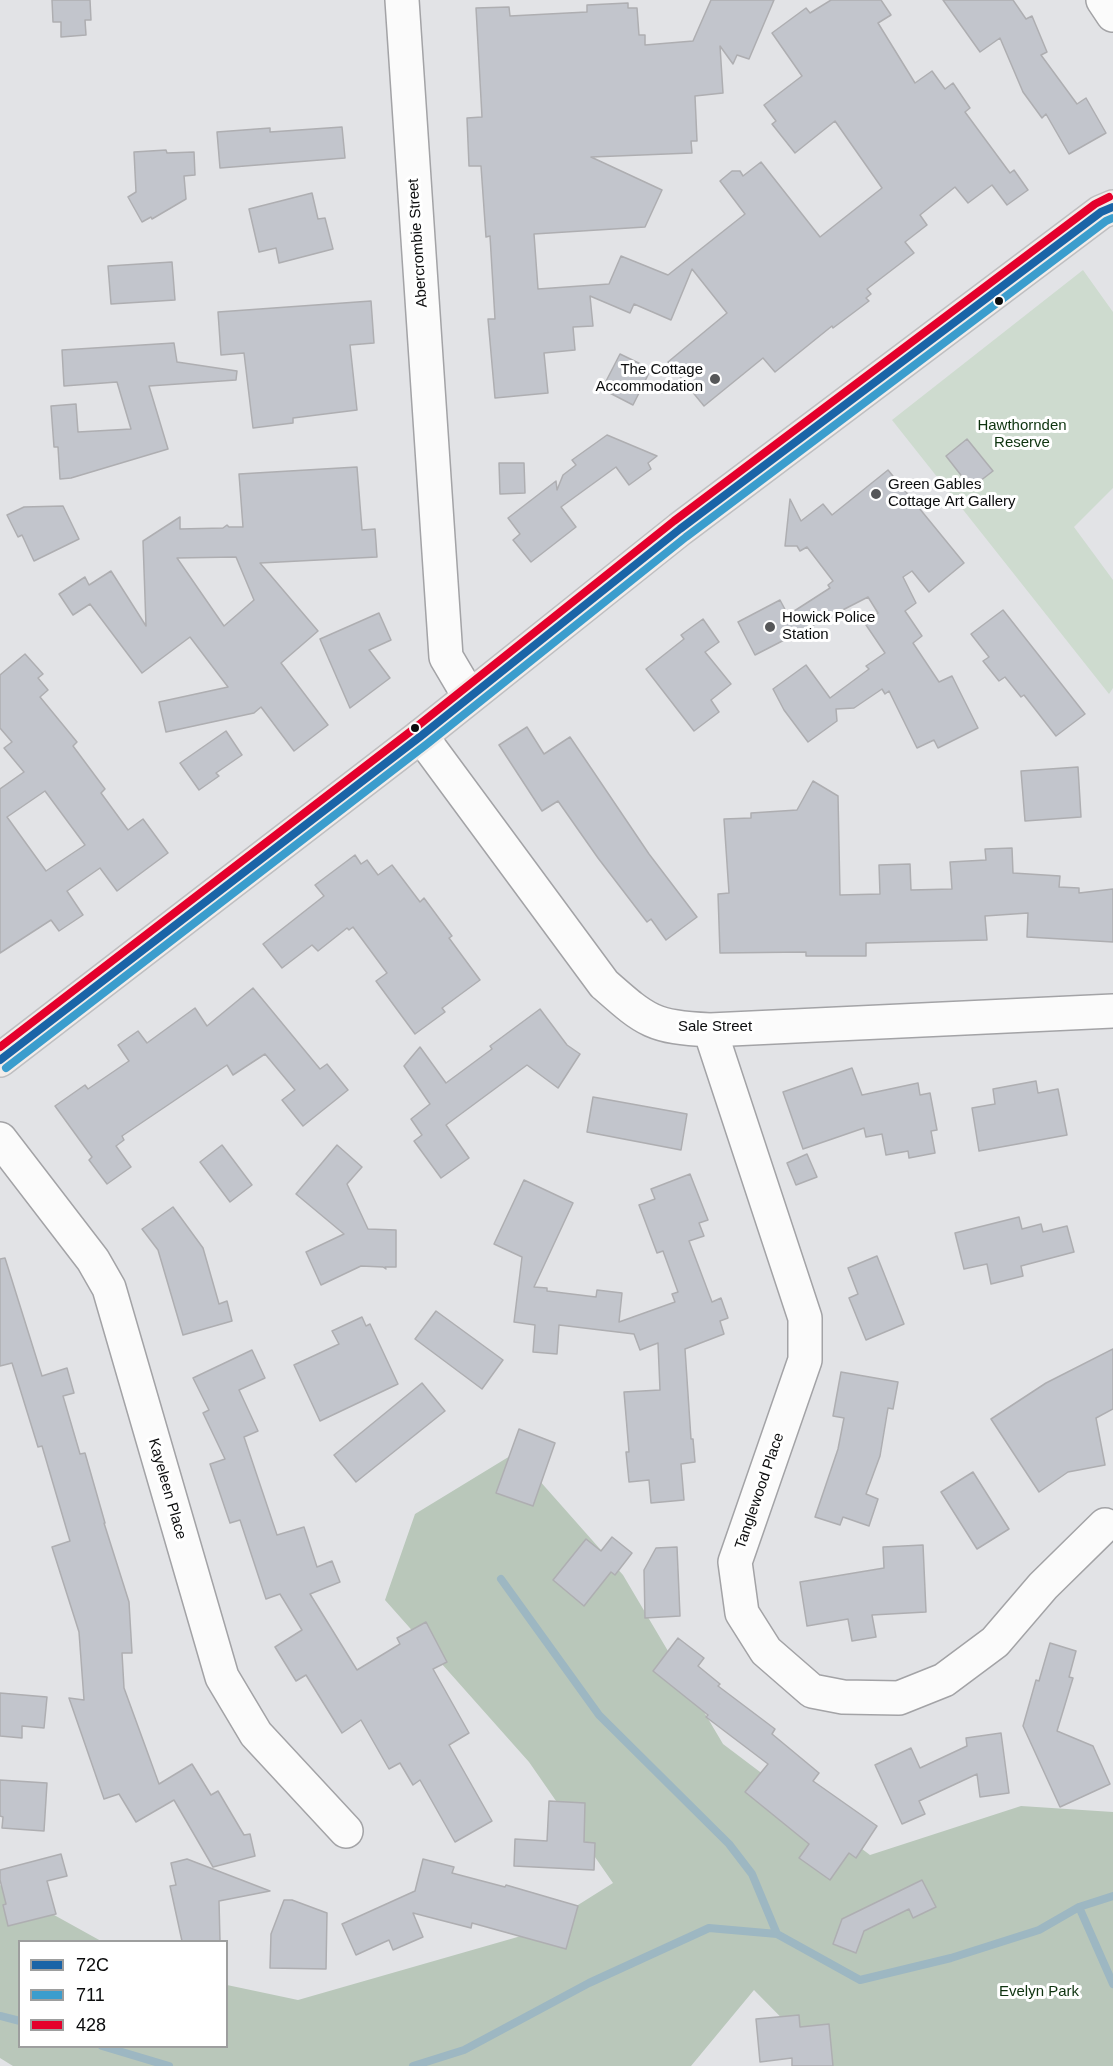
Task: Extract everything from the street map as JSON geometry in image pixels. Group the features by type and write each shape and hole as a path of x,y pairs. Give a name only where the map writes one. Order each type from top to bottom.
{"main road":[{"path":"0,1059 421,736 680,530 1109,205"}],"street":[{"name":"Abercrombie Street","path":"402,0 446,657 469,696"},
{"path":"1103,0 1113,15"},
{"name":"Sale Street","path":"421,736 604,984 639,1015 656,1024 679,1029 710,1030 1113,1011"},
{"name":"Tanglewood Place","path":"710,1030 805,1318 805,1360 735,1562 742,1613 766,1651 812,1691 843,1698 899,1698 944,1680 995,1642 1043,1586 1105,1525"},
{"name":"Kayeleen Place","path":"0,1139 93,1260 109,1288 222,1677 256,1734 346,1831"}],"green space":[{"name":"Hawthornden Reserve","path":"1083,270 1113,312 1113,488 1074,527 1113,580 1113,688 1109,694 892,420"},
{"name":"Evelyn Park","path":"515,1453 623,1575 723,1744 870,1855 1021,1806 1113,1812 1113,2066 829,2066 754,1990 691,2066 13,2066 0,2058 0,1885 99,1940 18,1940 18,2048 228,2048 228,1985 298,2000 535,1932 613,1883 529,1762 385,1600 415,1514"}],"building":[{"path":"52,0 90,0 91,20 85,20 86,35 61,37 61,22 53,22"},
{"path":"711,0 774,0 749,59 737,55 733,64 720,46 723,93 695,96 697,141 691,141 692,153 591,157 662,190 645,227 534,234 538,289 609,284 621,256 668,275 745,214 720,181 732,171 740,171 743,176 761,162 820,237 882,188 835,121 795,153 772,124 776,121 764,105 802,76 772,33 806,8 810,13 831,0 881,0 891,15 878,23 915,83 932,71 945,89 953,83 970,108 965,112 1010,173 1014,170 1028,190 1007,205 992,185 968,203 955,187 920,215 927,225 905,242 914,253 867,289 871,294 866,298 869,301 833,328 832,326 775,372 763,358 704,406 668,362 727,313 692,269 671,320 634,304 630,313 590,296 593,326 573,327 575,350 544,353 548,393 495,398 488,319 495,319 490,236 486,237 481,166 469,166 467,118 482,117 476,8 509,7 510,16 587,12 587,5 628,3 628,8 637,8 639,35 645,35 645,45 693,41"},
{"path":"943,0 1013,0 1026,19 1032,16 1047,52 1041,55 1077,104 1086,98 1106,133 1069,154 1046,114 1042,118 1023,92 1000,38 980,52"},
{"path":"342,127 345,158 220,168 217,132 270,128 270,132"},
{"path":"166,150 167,153 194,152 195,175 184,176 186,199 152,219 151,217 142,222 128,197 136,192 134,152"},
{"path":"312,193 318,219 325,218 333,249 279,263 276,248 259,252 249,209"},
{"path":"172,262 175,300 111,304 108,266"},
{"path":"371,301 374,343 350,345 357,410 293,418 293,423 253,428 244,353 221,355 218,312"},
{"path":"174,343 177,362 237,371 236,380 149,386 168,449 71,478 60,479 58,447 54,447 51,406 76,404 78,432 131,429 117,382 64,386 62,350"},
{"path":"620,354 651,369 633,405 602,389"},
{"path":"607,435 657,456 648,463 651,469 629,485 616,467 561,507 576,527 531,562 513,540 520,534 508,518 556,481 557,490 563,475 576,465 572,460"},
{"path":"967,439 993,471 971,488 946,456"},
{"path":"499,463 524,463 525,493 500,494"},
{"path":"357,467 362,530 375,529 377,557 260,563 318,631 281,663 328,725 294,751 261,707 254,713 166,732 159,702 228,687 190,637 142,673 90,604 73,615 59,594 85,577 89,585 111,571 146,626 143,541 180,517 180,529 223,528 227,525 243,527 239,474","holes":["236,557 254,600 224,626 177,558"]},
{"path":"888,470 964,563 929,592 912,571 903,577 916,603 905,611 922,636 913,643 939,682 952,676 978,728 938,748 934,740 917,748 889,691 885,694 882,689 854,708 836,709 837,721 808,742 784,710 773,689 806,665 830,698 869,669 866,666 885,653 864,622 878,613 868,597 755,655 738,622 780,600 788,615 830,588 828,585 833,581 807,547 800,551 797,546 785,546 790,499 801,521 823,504 832,515"},
{"path":"63,506 79,539 34,561 22,535 18,537 7,515 24,507"},
{"path":"1003,610 1085,714 1056,736 1024,695 1021,697 1005,677 999,681 983,661 989,657 971,634"},
{"path":"379,613 391,640 369,650 390,678 350,708 320,639"},
{"path":"703,619 719,642 705,652 731,684 711,700 719,712 694,731 646,669 684,639 681,635"},
{"path":"25,654 43,674 38,678 48,690 40,697 77,742 73,746 105,789 101,793 128,830 143,819 168,853 117,891 100,868 67,891 83,915 59,931 51,920 0,953 0,789 24,772 4,748 12,742 0,728 0,675","holes":["45,791 85,845 46,871 7,817"]},
{"path":"527,727 544,754 570,737 649,854 697,917 666,940 651,919 647,922 558,801 542,811 499,745"},
{"path":"226,731 242,755 216,773 219,776 199,790 180,763"},
{"path":"1078,767 1081,817 1025,821 1021,771"},
{"path":"813,781 838,796 840,895 880,894 879,865 910,864 911,890 952,889 950,862 986,860 985,849 1012,848 1013,873 1060,876 1059,887 1079,888 1079,893 1113,889 1113,942 1027,937 1028,913 985,916 987,940 866,943 866,956 806,956 806,952 720,953 718,894 729,893 724,819 751,818 751,813 797,810"},
{"path":"355,855 361,864 367,860 378,875 392,865 420,902 424,898 452,936 449,938 480,980 442,1008 445,1012 415,1034 376,981 387,973 353,927 349,930 347,928 318,951 312,945 282,968 263,944 324,896 315,885"},
{"path":"253,988 320,1069 327,1064 348,1090 303,1126 282,1100 295,1090 265,1054 233,1075 227,1065 122,1136 124,1140 116,1146 131,1167 107,1184 89,1160 92,1157 55,1106 85,1085 88,1089 129,1061 118,1045 138,1031 147,1043 195,1008 207,1026"},
{"path":"540,1009 567,1045 580,1054 558,1088 527,1065 446,1125 469,1158 441,1178 414,1141 422,1135 411,1119 430,1104 404,1066 420,1047 446,1083 492,1049 490,1046"},
{"path":"852,1068 862,1095 918,1083 920,1095 930,1093 937,1130 931,1131 935,1153 909,1158 908,1151 886,1155 882,1134 866,1137 864,1128 803,1149 783,1092"},
{"path":"1036,1081 1038,1093 1058,1089 1067,1135 979,1151 972,1108 995,1104 993,1089"},
{"path":"593,1097 687,1114 681,1150 587,1132"},
{"path":"222,1145 252,1185 230,1202 200,1162"},
{"path":"337,1145 362,1167 347,1184 368,1229 396,1230 396,1267 385,1267 386,1269 361,1266 321,1285 306,1252 344,1234 296,1194"},
{"path":"807,1154 817,1177 796,1185 787,1163"},
{"path":"690,1174 708,1220 699,1223 704,1236 689,1241 712,1302 721,1298 728,1318 720,1321 724,1334 685,1349 691,1439 693,1439 695,1462 681,1464 684,1500 651,1503 649,1480 629,1482 624,1392 660,1390 658,1343 640,1350 634,1334 559,1325 557,1354 533,1352 535,1325 514,1322 522,1257 494,1244 524,1180 573,1203 534,1287 547,1288 547,1291 596,1297 597,1290 622,1293 619,1322 675,1302 672,1294 678,1292 663,1251 657,1253 639,1205 655,1199 651,1189"},
{"path":"173,1207 203,1248 219,1304 227,1301 232,1321 183,1335 158,1250 142,1229"},
{"path":"1019,1217 1022,1229 1041,1224 1043,1232 1067,1226 1074,1252 1021,1266 1023,1276 991,1284 987,1264 964,1269 955,1233"},
{"path":"877,1256 904,1324 866,1340 849,1298 858,1294 848,1268"},
{"path":"5,1258 42,1376 67,1368 74,1393 63,1396 80,1454 85,1453 129,1602 132,1653 122,1653 124,1688 159,1784 192,1764 211,1795 218,1791 244,1835 250,1834 255,1856 213,1867 174,1800 136,1822 119,1794 104,1799 69,1698 84,1700 79,1632 52,1547 70,1541 42,1446 38,1447 12,1363 0,1366 0,1259"},
{"path":"436,1311 503,1360 482,1389 415,1339"},
{"path":"362,1317 366,1326 370,1324 398,1384 320,1421 294,1365 339,1344 332,1331"},
{"path":"1113,1349 1113,1409 1096,1418 1105,1465 1068,1472 1039,1492 991,1419 1046,1383"},
{"path":"252,1350 265,1378 239,1390 258,1431 244,1437 277,1535 304,1527 317,1567 332,1561 340,1582 310,1594 357,1670 400,1644 397,1638 426,1622 447,1662 433,1669 469,1733 449,1745 492,1821 455,1842 420,1780 413,1785 400,1763 389,1769 361,1720 342,1733 306,1675 296,1681 275,1647 302,1630 280,1594 266,1599 240,1520 230,1523 210,1464 225,1459 203,1413 209,1410 193,1378"},
{"path":"841,1372 898,1382 893,1409 888,1408 880,1456 866,1494 878,1499 869,1526 843,1517 840,1525 815,1517 838,1449 844,1418 833,1416"},
{"path":"422,1383 445,1411 356,1482 334,1455"},
{"path":"519,1429 555,1443 533,1506 496,1493"},
{"path":"973,1472 1009,1529 977,1549 941,1492"},
{"path":"612,1537 632,1553 615,1575 611,1572 584,1606 553,1580 586,1539 601,1551"},
{"path":"923,1545 926,1612 872,1615 876,1637 852,1641 848,1619 807,1626 800,1582 884,1568 883,1547"},
{"path":"677,1547 680,1616 645,1618 644,1570 656,1548"},
{"path":"678,1638 704,1658 698,1666 720,1684 718,1686 775,1729 772,1734 819,1773 813,1781 877,1826 856,1858 849,1853 830,1880 799,1858 809,1844 745,1792 768,1764 706,1717 708,1715 653,1671"},
{"path":"1050,1643 1076,1651 1069,1677 1073,1678 1057,1731 1093,1746 1110,1784 1060,1807 1023,1726 1036,1680 1039,1681"},
{"path":"0,1693 47,1697 44,1728 22,1726 22,1738 0,1736"},
{"path":"1001,1733 1009,1793 980,1797 977,1774 919,1801 925,1814 902,1824 875,1765 911,1748 920,1768 967,1746 966,1738"},
{"path":"0,1780 47,1783 44,1831 2,1828"},
{"path":"549,1801 585,1803 584,1842 595,1843 594,1870 514,1866 515,1839 547,1841"},
{"path":"61,1854 67,1876 47,1881 56,1914 8,1926 3,1905 6,1904 0,1870"},
{"path":"187,1859 270,1891 219,1901 220,1940 182,1940 170,1886 176,1885 171,1863"},
{"path":"423,1859 454,1867 452,1873 505,1887 506,1885 578,1906 566,1949 472,1923 471,1928 413,1913 423,1937 393,1950 389,1940 356,1955 342,1924 415,1891"},
{"path":"922,1880 936,1907 913,1918 909,1909 864,1931 856,1953 833,1944 842,1919"},
{"path":"284,1900 292,1900 327,1913 326,1969 270,1968 271,1934"},
{"path":"799,2015 800,2027 829,2024 833,2066 792,2066 792,2058 760,2062 756,2019"}],"waterway":[{"path":"501,1579 599,1715 729,1844 752,1874 777,1934"},
{"path":"413,2066 464,2050 589,1983 709,1928 777,1934 860,1980 951,1958 1039,1930 1079,1907 1113,1896"},
{"path":"1079,1907 1113,1984"},
{"path":"0,2016 18,2020"},
{"path":"109,2048 169,2066"}],"transit line":[{"name":"428","path":"0,1047 415,728 674,521 1095,204 1109,197"},
{"name":"72C","path":"0,1060 421,736 680,529 1101,212 1113,207"},
{"name":"711","path":"6,1068 427,744 686,537 1113,218"}],"place":[{"name":"The Cottage Accommodation","path":"715,379"},
{"name":"Green Gables Cottage Art Gallery","path":"876,494"},
{"name":"Howick Police Station","path":"770,627"}]}
